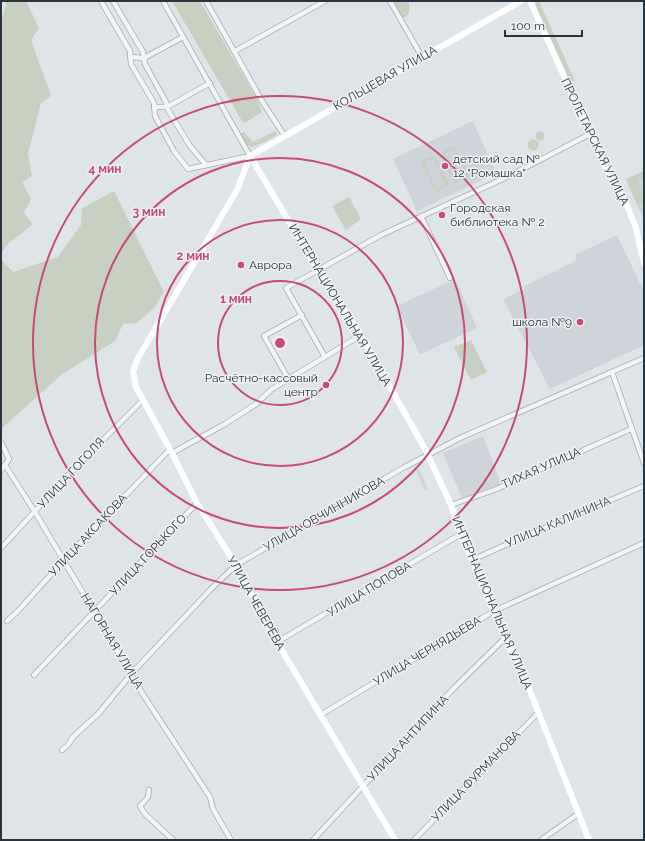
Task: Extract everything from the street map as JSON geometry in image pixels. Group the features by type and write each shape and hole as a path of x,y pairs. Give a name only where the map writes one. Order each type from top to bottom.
{"main road":[{"name":"КОЛЬЦЕВАЯ УЛИЦА","path":"250,156 422,56 521,1"},
{"name":"ПРОЛЕТАРСКАЯ УЛИЦА","path":"530,1 607,172 624,199 636,225 644,263"},
{"name":"ИНТЕРНАЦИОНАЛЬНАЯ УЛИЦА","path":"250,156 319,272 362,335 428,455 451,505 461,534 505,638 523,673 589,840"},
{"name":"УЛИЦА ЧЕВЕРЁВА","path":"250,156 237,190 137,360 133,372 136,387 197,503 236,565 277,642 322,714 395,840"}],"street":[{"path":"101,1 130,51 131,64 154,103 155,116 188,169 250,156"},
{"path":"113,1 143,52 144,58 167,107 190,146 206,164"},
{"name":"ИНТЕРНАЦИОНАЛЬНАЯ УЛИЦА","path":"163,1 210,83 235,132 250,156"},
{"path":"206,1 262,101 284,136"},
{"path":"235,51 325,1"},
{"path":"390,1 422,56"},
{"path":"130,57 144,58 183,37"},
{"path":"154,107 167,107 210,83"},
{"path":"325,357 286,288 319,272 381,235 510,176 590,134"},
{"path":"421,216 450,278"},
{"path":"289,380 264,336 302,315"},
{"name":"УЛИЦА АКСАКОВА","path":"7,621 18,612 64,560 171,451 225,424 256,404 272,389 362,335"},
{"name":"УЛИЦА ОВЧИННИКОВА","path":"62,750 68,745 73,737 99,713 132,673 210,590 236,565 428,455 506,417 644,358"},
{"path":"612,372 644,463"},
{"name":"УЛИЦА ГОГОЛЯ","path":"1,548 142,400"},
{"name":"ТИХАЯ УЛИЦА","path":"451,505 494,490 631,429"},
{"name":"НАГОРНАЯ УЛИЦА","path":"1,442 9,459 5,465 132,673 210,797 213,810 231,840"},
{"path":"1,470 5,465"},
{"name":"УЛИЦА КАЛИНИНА","path":"472,560 644,486"},
{"name":"УЛИЦА ГОРЬКОГО","path":"34,675 64,642 80,628 94,610 128,577 162,538 197,503"},
{"name":"УЛИЦА ПОПОВА","path":"277,642 461,534"},
{"name":"УЛИЦА ЧЕРНЯДЬЕВА","path":"322,714 494,611 644,543"},
{"name":"УЛИЦА АНТИПИНА","path":"313,840 454,688 505,638"},
{"name":"УЛИЦА ФУРМАНОВА","path":"414,840 538,713"},
{"path":"150,790 148,797 140,806 145,814 173,840"},
{"path":"541,840 578,814"}],"shaded area":[{"name":"детский сад № 12 \"Ромашка\"","path":"473,121 496,173 417,211 393,159"},
{"path":"644,171 644,221 626,179"},
{"name":"школа №9","path":"617,235 644,292 644,345 550,389 503,299 525,289 524,286 577,260 575,255"},
{"path":"455,279 477,328 421,354 419,353 397,306"},
{"path":"483,436 501,484 462,498 443,453"},
{"path":"419,469 428,489 425,491 416,470"}],"green space":[{"path":"7,1 26,1 39,28 31,40 51,96 41,103 28,154 32,176 22,182 31,199 24,213 33,224 9,243 1,253 1,22"},
{"path":"172,1 200,1 258,101 262,112 245,123 242,121"},
{"path":"392,1 409,1 409,13 406,17 402,18"},
{"path":"537,1 539,1 575,81 571,82 569,79 539,13 536,5"},
{"path":"275,131 277,135 252,147 243,143 240,134 244,132 253,142"},
{"path":"540,131 545,136 540,141 535,136"},
{"path":"531,140 535,140 537,141 537,149 531,150 528,147 528,143"},
{"path":"454,146 461,158 459,159 454,149 445,153 449,161 447,163 442,152"},
{"path":"434,156 440,166 437,167 433,159 425,163 429,174 427,174 421,161"},
{"path":"463,162 469,177 455,183 447,168 452,166 458,179 466,175 461,163"},
{"path":"443,170 449,185 435,191 429,178 431,177 436,189 445,185 439,172"},
{"path":"644,171 644,177 638,180 643,191 641,192 644,202 637,205 626,179"},
{"path":"114,191 164,292 154,308 137,323 123,324 115,341 61,375 1,429 1,259 13,272 58,257 81,225 82,208"},
{"path":"349,197 361,219 346,230 332,206"},
{"path":"471,340 487,372 471,380 454,347"}],"place":[{"name":"детский сад № 12 \"Ромашка\"","path":"445,166"},
{"name":"Городская библиотека № 2","path":"442,215"},
{"name":"Аврора","path":"241,265"},
{"name":"школа №9","path":"580,322"},
{"name":"Расчётно-кассовый центр","path":"326,385"}]}
